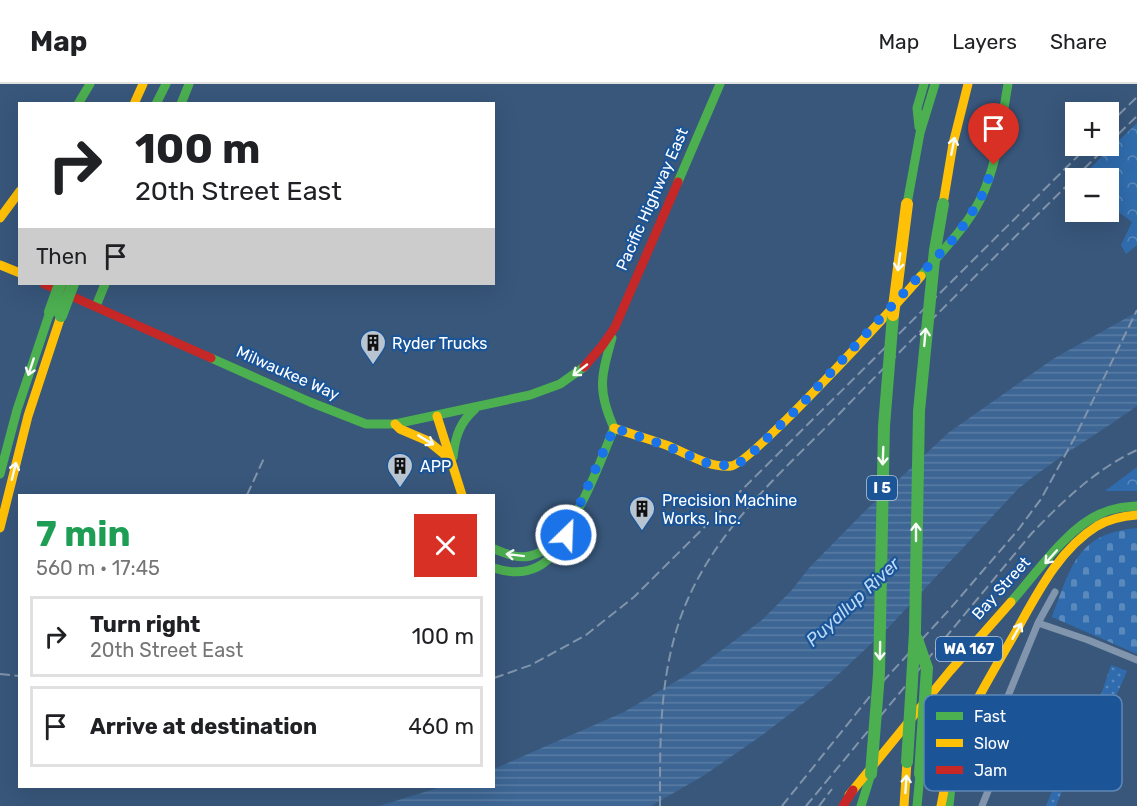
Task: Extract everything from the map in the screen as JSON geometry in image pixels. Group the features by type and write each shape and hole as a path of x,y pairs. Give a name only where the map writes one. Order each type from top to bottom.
{"main road":[{"path":"79,102 90,84"},
{"path":"135,102 143,84"},
{"path":"151,102 159,84"},
{"path":"157,102 166,84"},
{"path":"182,102 189,84"},
{"name":"Pacific Highway East","path":"615,327 720,84"},
{"path":"920,133 917,108 924,84"},
{"name":"I 5","path":"867,806 879,674 884,415 895,291 920,133 934,84"},
{"name":"I 5","path":"904,806 915,632 919,411 935,250 953,144 968,84"},
{"path":"614,428 713,465 732,466 752,453 801,405 915,282 969,217 980,200 994,165 1008,84"},
{"path":"0,218 18,194"},
{"path":"0,265 18,272"},
{"name":"Milwaukee Way","path":"46,285 356,421 375,425 395,424 478,407 530,395 561,383 586,366 599,352 615,327"},
{"path":"0,528 55,314 60,285"},
{"path":"0,474 17,410 55,314 72,285"},
{"path":"96,306 105,285"},
{"path":"495,568 520,573 539,567 550,560 560,549 614,428 604,406 601,387 604,364 615,327"},
{"path":"453,462 455,437 459,426 465,417 478,407"},
{"path":"437,416 461,493"},
{"path":"395,424 400,429 416,434 434,444 453,462"},
{"name":"Bay Street","path":"930,695 1068,537 1099,513 1114,508 1137,506"},
{"name":"Bay Street","path":"980,695 1036,596 1073,547 1103,523 1137,515"},
{"path":"495,549 514,556 536,554 555,543 568,527"},
{"path":"915,632 927,668 925,695"},
{"name":"Bay Street","path":"841,806 924,703"},
{"path":"917,806 924,713"},
{"path":"861,806 871,774"},
{"name":"Bay Street","path":"941,806 943,791"},
{"path":"949,806 950,791"}],"street":[{"path":"1008,695 1038,623 1055,592"},
{"path":"1038,623 1137,660"},
{"path":"982,806 987,791"}],"green space":[{"path":"1137,123 1137,245 1126,254 1121,245 1132,222 1119,212 1119,168 1090,168 1103,156 1119,156 1119,140"},
{"path":"1137,467 1137,491 1105,491"},
{"path":"1137,528 1137,654 1052,617 1071,568 1089,545 1117,531"},
{"path":"1111,665 1127,671 1117,695 1101,695"},
{"path":"1052,791 1062,791 1056,806 1046,806"}],"water":[{"name":"Puyallup River","path":"1137,312 1137,406 1018,489 888,628 826,686 761,736 703,776 651,806 379,806 438,788 495,788 495,769 624,712 695,670 762,620 864,512 948,433 1053,359"}],"railway":[{"path":"1119,114 1137,97"},
{"path":"1119,133 1137,116"},
{"path":"495,678 531,665 586,635 634,597 1078,156"},
{"path":"660,806 661,727 671,651 687,601 717,548 735,523 776,477 1097,156"},
{"path":"782,806 875,690 949,610 1018,530 1041,499 1075,437 1137,310"},
{"path":"806,806 1032,533 1094,476 1137,450"},
{"path":"247,494 265,456"},
{"path":"0,674 18,676"},
{"path":"819,806 832,789"}],"traffic: fast":[{"path":"79,102 90,84"},
{"path":"157,102 166,84"},
{"path":"182,102 189,84"},
{"path":"678,182 720,84"},
{"path":"919,127 917,108 924,84"},
{"path":"907,204 920,133 935,84"},
{"path":"921,276 960,230 980,200 995,158 1008,84"},
{"path":"907,762 915,632 919,411 935,250 943,204"},
{"path":"50,312 60,285"},
{"path":"61,316 73,285"},
{"path":"96,306 105,285"},
{"path":"0,474 17,410 50,312"},
{"path":"871,774 879,674 884,426 893,315"},
{"path":"495,549 520,557 530,556 545,549 559,537 582,502 614,428 605,403 602,383 612,338"},
{"path":"211,358 366,424 395,424 530,395 560,384 584,367"},
{"path":"453,457 459,430 475,409"},
{"path":"1011,602 1052,553 1076,530 1105,512 1137,506"},
{"path":"495,568 517,572 537,567 553,555 566,535"},
{"path":"917,639 927,668 925,695"},
{"path":"920,774 924,713"},
{"path":"861,806 871,774"},
{"path":"917,806 920,774"},
{"path":"949,806 951,791"}],"traffic: slow":[{"path":"135,102 143,84"},
{"path":"943,204 953,144 968,84"},
{"path":"0,218 18,194"},
{"path":"893,315 907,204"},
{"path":"0,265 18,272"},
{"path":"614,428 666,445 714,465 731,466 744,458 794,412 921,276"},
{"path":"0,528 28,416 61,316"},
{"path":"437,416 462,494"},
{"path":"395,424 400,429 428,441 450,459"},
{"path":"980,695 1031,605 1059,561 1083,536 1097,526 1106,521 1137,515"},
{"path":"930,695 1011,602"},
{"path":"849,795 924,703"},
{"path":"904,806 907,762"},
{"path":"941,806 944,791"}],"traffic: jam":[{"path":"584,367 615,327 678,182"},
{"path":"46,285 211,358"},
{"path":"843,806 853,790"}],"place":[{"name":"Ryder Trucks","path":"373,366"},
{"name":"APP","path":"400,489"},
{"name":"Precision Machine Works, Inc.","path":"642,532"}],"route":[{"path":"566,535 614,428 713,465 732,466 752,453 801,405 957,235 980,200 994,165"}]}
